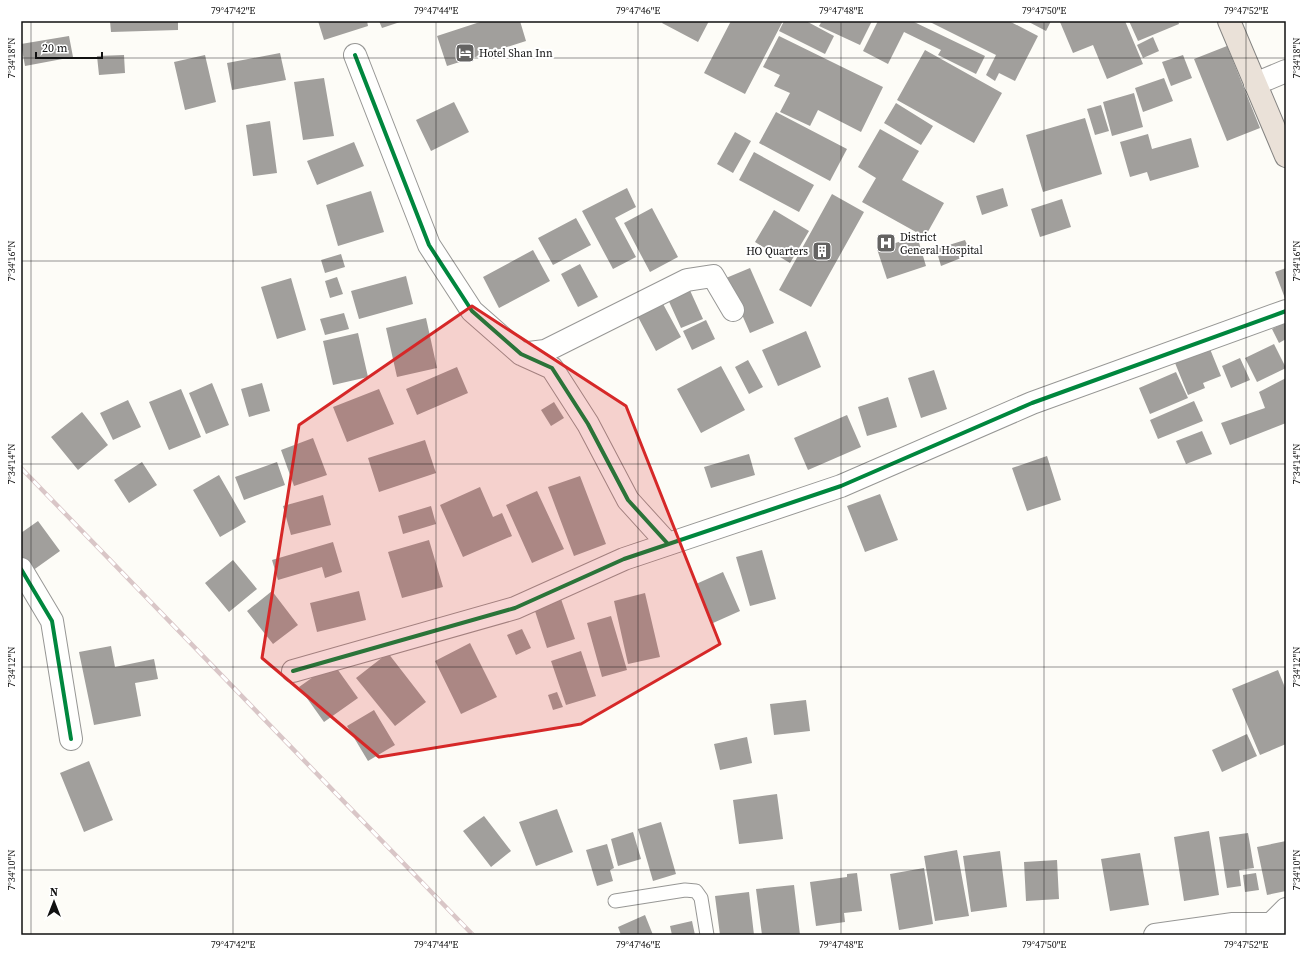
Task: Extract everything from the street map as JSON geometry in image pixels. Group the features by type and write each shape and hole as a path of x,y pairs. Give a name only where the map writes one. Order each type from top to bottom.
{"highway":[{"path":"1229,21 1286,156"}],"street":[{"path":"355,55 429,245 472,311 521,354 552,368 588,424 628,500 668,544"},
{"path":"1255,84 1286,71"},
{"path":"521,354 545,351 687,280 713,276 733,310"},
{"path":"293,672 515,608 624,559 842,486 1032,402 1286,311"},
{"path":"21,569 52,621 71,740"},
{"path":"1155,935 1233,924 1276,930 1286,909"}],"lane":[{"path":"615,901 685,890 696,891 701,898 707,935"}],"highlighted area":[{"path":"472,306 626,406 720,644 581,724 379,757 262,658 299,425"}],"building":[{"path":"110,21 178,21 178,30 111,32"},
{"path":"318,21 367,21 368,26 324,40"},
{"path":"379,21 403,21 382,28"},
{"name":"Hotel Shan Inn","path":"483,21 520,21 526,41 447,66 437,36"},
{"path":"663,21 709,21 698,42 662,23"},
{"path":"731,21 783,21 745,94 704,73"},
{"path":"784,21 806,21 834,36 825,54 779,31"},
{"path":"822,21 872,21 860,45 819,26"},
{"path":"878,21 912,21 985,56 976,74 938,55 941,50 904,32 888,64 863,51"},
{"path":"928,21 1009,21 1038,36 1015,81 999,73 995,81 986,75 996,55"},
{"path":"1027,21 1051,21 1046,31"},
{"path":"1125,21 1143,64 1107,79 1093,45 1073,53 1060,22"},
{"path":"1129,21 1178,21 1179,24 1138,41"},
{"path":"69,36 73,57 25,66 21,44"},
{"path":"779,36 883,87 861,132 818,110 810,126 780,112 790,93 774,86 780,75 763,67"},
{"path":"1153,37 1159,51 1143,58 1137,45"},
{"path":"1227,46 1260,128 1227,141 1194,59"},
{"path":"925,50 1002,93 974,143 897,100"},
{"path":"280,53 286,80 232,90 227,63"},
{"path":"124,55 125,73 99,75 97,56"},
{"path":"205,55 216,102 185,110 174,62"},
{"path":"1183,55 1192,78 1171,86 1162,62"},
{"path":"324,78 334,136 303,140 294,82"},
{"path":"1164,78 1173,101 1143,112 1135,88"},
{"path":"1134,93 1143,127 1112,136 1103,102"},
{"path":"454,102 469,132 431,151 416,120"},
{"path":"896,103 933,126 921,145 884,123"},
{"path":"1101,105 1109,131 1095,135 1087,109"},
{"path":"776,112 847,149 830,181 759,143"},
{"path":"1085,118 1102,174 1043,192 1026,135"},
{"path":"270,121 277,173 253,176 246,125"},
{"path":"880,129 919,151 902,180 944,203 925,237 862,202 876,178 858,167"},
{"path":"735,132 751,141 733,173 717,164"},
{"path":"1148,134 1152,149 1191,138 1199,167 1150,181 1147,172 1130,177 1120,142"},
{"path":"354,142 364,166 317,185 307,161"},
{"path":"754,152 814,185 799,212 739,180"},
{"path":"627,188 636,207 615,218 636,257 613,269 582,211"},
{"path":"1003,188 1008,206 982,215 976,196"},
{"path":"371,191 384,232 338,246 326,205"},
{"name":"HO Quarters","path":"832,194 864,212 811,307 779,290"},
{"path":"1062,199 1071,227 1040,237 1031,209"},
{"path":"652,208 678,257 650,272 624,223"},
{"name":"HO Quarters","path":"774,210 809,231 790,263 755,242"},
{"path":"576,218 591,245 553,265 538,238"},
{"path":"917,236 926,266 887,279 877,249"},
{"path":"965,240 971,254 941,266 936,249"},
{"path":"533,250 550,281 499,308 483,277"},
{"path":"341,254 345,267 325,273 321,260"},
{"path":"580,264 598,297 578,307 561,274"},
{"path":"750,268 774,323 750,333 726,278"},
{"path":"1286,268 1286,301 1275,272"},
{"path":"406,276 413,304 359,319 351,291"},
{"path":"337,277 343,294 330,298 325,281"},
{"path":"291,278 306,330 277,339 261,287"},
{"path":"688,286 703,319 681,328 666,295"},
{"path":"662,302 681,337 656,351 637,315"},
{"path":"344,313 349,329 325,335 320,319"},
{"path":"426,318 437,368 397,377 386,328"},
{"path":"706,320 715,339 692,350 683,331"},
{"path":"1286,322 1286,339 1279,343 1272,329"},
{"path":"806,331 821,367 778,386 762,350"},
{"path":"358,333 368,377 333,385 323,341"},
{"path":"1274,344 1286,368 1257,382 1245,358"},
{"path":"1210,349 1221,376 1203,383 1205,388 1188,395 1173,358"},
{"path":"1240,358 1250,380 1231,388 1222,366"},
{"path":"748,360 763,387 749,394 735,367"},
{"path":"721,366 745,410 701,433 677,389"},
{"path":"457,367 468,393 417,415 406,389"},
{"path":"934,370 947,409 921,418 908,378"},
{"path":"1176,372 1188,398 1150,414 1139,388"},
{"path":"1286,378 1286,423 1230,445 1221,423 1265,408 1259,392"},
{"path":"212,383 229,425 206,434 189,393"},
{"path":"262,383 270,411 249,417 241,389"},
{"path":"181,389 201,437 169,450 149,402"},
{"path":"379,389 394,424 347,442 333,407"},
{"path":"888,397 897,427 867,436 858,407"},
{"path":"128,400 141,427 113,440 100,413"},
{"path":"1194,401 1203,421 1158,439 1150,420"},
{"path":"554,402 564,418 551,426 541,410"},
{"path":"82,412 108,445 78,470 51,437"},
{"path":"847,415 861,447 808,470 794,438"},
{"path":"1202,431 1212,454 1186,464 1176,441"},
{"path":"313,438 327,475 294,486 281,450"},
{"path":"425,440 436,473 379,492 368,458"},
{"path":"749,454 755,475 711,488 704,467"},
{"path":"1047,456 1061,500 1027,511 1012,468"},
{"path":"142,462 157,485 129,503 114,480"},
{"path":"277,462 285,485 244,500 235,477"},
{"path":"219,475 246,522 220,537 193,490"},
{"path":"580,476 606,544 574,556 548,487"},
{"path":"480,487 493,517 502,513 512,536 463,557 440,505"},
{"path":"537,491 564,549 532,563 506,505"},
{"path":"880,494 898,540 865,552 847,506"},
{"path":"323,495 331,525 291,535 283,506"},
{"path":"431,506 436,524 403,534 398,516"},
{"path":"38,521 60,551 32,571 21,557 21,533"},
{"path":"429,540 443,587 402,598 388,552"},
{"path":"333,542 342,572 325,578 322,567 278,580 272,560"},
{"path":"762,550 776,599 750,606 736,557"},
{"path":"233,560 257,589 229,612 205,583"},
{"path":"723,572 740,611 713,623 696,584"},
{"path":"272,591 298,625 273,644 247,611"},
{"path":"359,591 366,620 317,632 310,603"},
{"path":"645,593 660,657 628,664 614,601"},
{"path":"561,599 575,639 547,648 534,608"},
{"path":"611,616 627,670 602,677 587,623"},
{"path":"522,629 531,648 516,655 507,635"},
{"path":"470,643 497,697 461,714 435,661"},
{"path":"111,646 115,667 154,659 158,679 135,683 141,716 94,725 79,652"},
{"path":"581,651 596,696 566,705 551,661"},
{"path":"388,653 426,702 395,726 356,678"},
{"path":"333,663 358,698 324,722 299,687"},
{"path":"1278,670 1286,690 1286,744 1260,755 1232,689"},
{"path":"557,692 563,707 553,710 548,695"},
{"path":"806,700 810,731 774,735 770,704"},
{"path":"374,710 395,745 368,761 347,726"},
{"path":"1247,734 1257,756 1222,772 1212,750"},
{"path":"747,737 752,763 720,770 714,744"},
{"path":"89,761 113,820 84,832 60,773"},
{"path":"777,794 783,839 739,844 733,800"},
{"path":"557,809 573,852 536,866 519,822"},
{"path":"484,816 511,851 491,867 463,831"},
{"path":"661,822 676,874 653,881 638,829"},
{"path":"1209,831 1219,895 1184,901 1174,837"},
{"path":"633,832 641,859 618,866 611,839"},
{"path":"1248,833 1254,868 1239,870 1241,886 1227,888 1219,837"},
{"path":"1286,841 1286,891 1267,895 1257,847"},
{"path":"607,844 614,868 610,870 613,881 597,886 586,850"},
{"path":"957,850 969,916 935,921 924,856"},
{"path":"1000,851 1007,907 971,912 963,856"},
{"path":"1140,853 1149,905 1110,911 1101,859"},
{"path":"1057,860 1059,899 1026,901 1024,862"},
{"path":"924,868 933,924 899,930 890,874"},
{"path":"857,873 862,911 844,913 845,922 816,926 810,882 847,877 847,874"},
{"path":"1256,873 1259,890 1245,892 1243,875"},
{"path":"794,885 800,935 762,935 756,889"},
{"path":"749,892 754,935 720,935 715,896"},
{"path":"645,915 653,935 621,935 618,927"},
{"path":"692,921 695,935 672,935 670,926"}],"railway":[{"path":"21,468 473,935"}],"cycle path":[{"path":"355,55 429,245 472,311 521,354 552,368 588,424 628,500 668,544"},
{"path":"293,671 515,608 624,559 841,486 1032,403 1286,311"},
{"path":"21,569 52,621 71,739"}],"place":[{"name":"Hotel Shan Inn","path":"465,53"},
{"name":"District General Hospital","path":"886,243"},
{"name":"HO Quarters","path":"822,251"}]}
